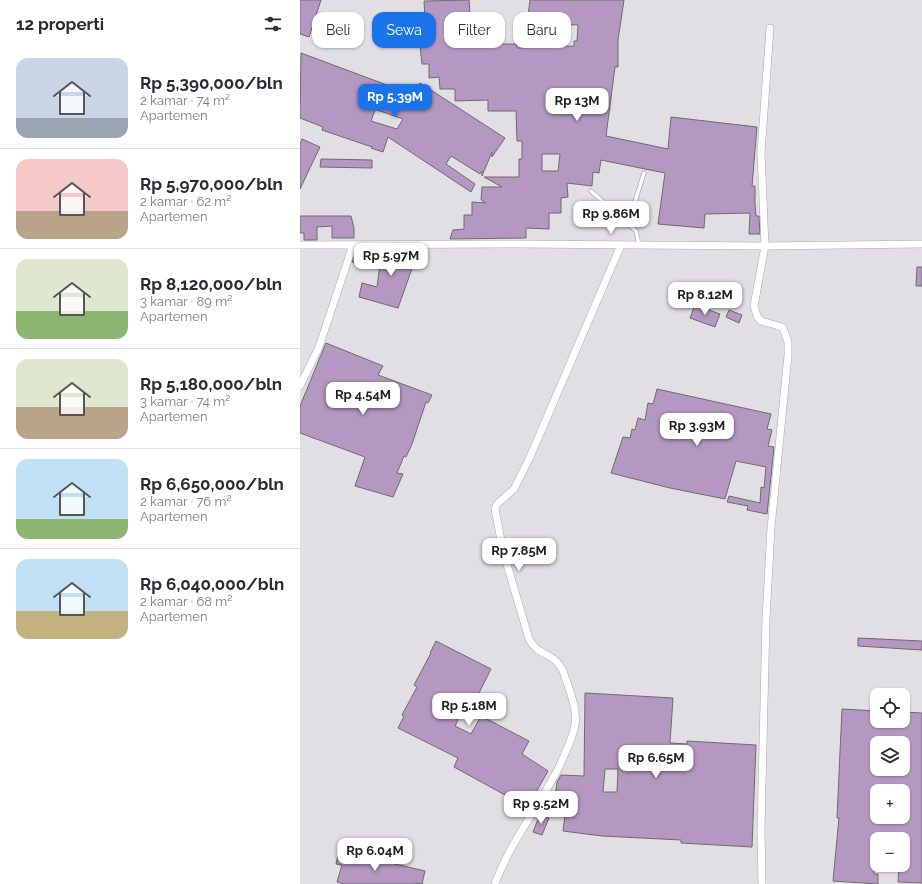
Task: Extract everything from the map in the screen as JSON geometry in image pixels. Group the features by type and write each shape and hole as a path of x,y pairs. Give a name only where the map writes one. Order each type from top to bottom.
{"street":[{"path":"762,884 761,829 766,619 771,528 788,342 783,328 760,321 754,306 765,246 761,153 770,28"},
{"path":"300,246 765,246 922,244"},
{"path":"300,386 319,347 354,245"},
{"path":"495,884 504,860 546,793 568,746 575,724 575,718 562,670 558,662 552,657 537,650 529,639 503,551 495,509 496,504 514,488 530,457 621,245"}],"lane":[{"path":"628,224 644,173"},
{"path":"591,191 638,234 639,245"}],"building":[{"path":"300,0 321,0 317,12 312,12 312,28 309,37 300,34"},
{"path":"469,0 470,12 444,12 444,48 505,48 505,44 513,44 513,48 571,48 571,46 574,46 574,41 577,41 578,25 571,25 571,12 528,12 530,0 624,0 618,40 618,67 615,67 606,136 668,149 671,117 757,127 752,186 755,186 756,216 759,216 760,234 749,234 750,213 705,214 704,228 658,224 665,173 601,160 599,173 593,172 592,186 567,183 568,197 561,198 561,213 549,213 549,229 526,228 526,238 450,239 453,230 464,229 464,215 472,215 472,202 486,203 481,200 482,187 502,187 484,177 519,177 519,159 522,159 522,141 517,141 516,111 488,111 488,100 455,101 455,89 440,89 439,77 429,78 429,64 422,64 420,48 436,48 436,12 425,12 424,1","holes":["542,154 560,154 558,171 542,171"]},
{"path":"301,53 395,88 396,84 415,91 420,83 505,138 492,157 492,152 482,176 482,171 480,174 451,156 446,164 475,184 471,192 388,137 383,152 322,130 323,127 300,118","holes":["375,110 403,119 397,129 371,121"]},
{"path":"302,139 320,147 300,189 300,144"},
{"path":"321,159 372,160 372,168 320,167"},
{"path":"300,216 351,216 354,228 354,238 332,238 332,226 317,227 317,240 304,240 304,233 300,233"},
{"path":"418,249 419,262 414,263 398,308 359,297 362,283 377,287 380,264 378,264 378,250"},
{"path":"356,252 363,254 361,264 352,262"},
{"path":"917,267 922,267 922,286 916,286"},
{"path":"695,305 720,314 715,327 690,318"},
{"path":"729,310 742,315 739,323 726,317"},
{"path":"326,343 383,366 378,375 432,395 428,403 426,402 412,444 406,457 404,456 397,473 403,474 393,497 355,486 365,457 300,433 300,406"},
{"path":"657,389 771,414 767,429 772,430 768,446 774,447 767,514 747,510 748,506 727,502 729,496 760,503 761,487 764,488 766,467 736,461 725,499 670,488 611,473 623,437 630,438 632,429 635,430 638,418 645,420 648,403 653,404"},
{"path":"858,638 922,641 922,650 858,646"},
{"path":"436,641 491,669 468,715 462,712 455,726 471,734 481,716 529,741 522,754 548,771 525,812 513,805 516,801 454,767 458,758 398,728 404,716 402,715 417,687 414,685"},
{"path":"585,693 673,698 670,743 687,744 687,741 756,745 752,847 681,843 681,840 602,836 563,831 565,815 545,813 549,805 554,807 557,782 561,775 584,776","holes":["605,769 618,769 617,792 603,792"]},
{"path":"842,709 870,711 870,728 910,728 910,712 922,713 922,883 898,882 899,872 910,872 910,832 870,832 870,872 878,874 878,884 833,881 839,818 837,818"},
{"path":"540,814 549,818 542,835 533,832"},
{"path":"339,851 425,871 422,884 344,884 337,882 342,865 336,864"}]}
